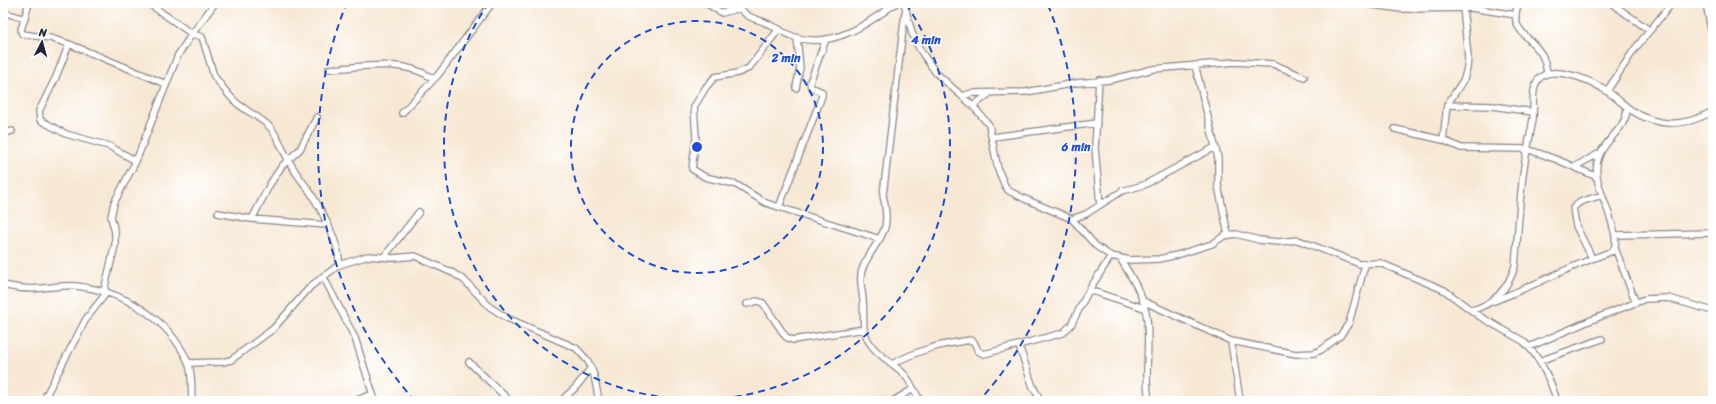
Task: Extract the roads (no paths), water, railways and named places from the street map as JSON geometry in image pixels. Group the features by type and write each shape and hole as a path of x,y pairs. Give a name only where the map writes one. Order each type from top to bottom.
{"street":[{"path":"29,3 21,30 22,34 50,38 69,44 166,84"},
{"path":"148,3 192,34 203,39 208,60 218,82 237,103 269,126 275,134 288,160 313,196 334,240 339,256 339,265"},
{"path":"43,401 86,319 105,292 115,245 115,232 111,217 112,210 136,161 178,55 214,3"},
{"path":"402,113 434,79 492,3"},
{"path":"706,3 722,13 739,6 744,14 797,38 826,40 858,28 896,3"},
{"path":"904,3 912,34 920,50 936,73 973,106 989,125 993,137 1000,179 1009,191 1072,219 1096,246 1111,256 1120,258 1146,259 1177,255 1212,244 1228,235 1236,234 1259,240 1278,242 1298,240 1365,265 1380,263 1444,290 1529,347 1539,361 1551,383 1557,401"},
{"path":"1359,3 1402,9 1463,7 1516,15"},
{"path":"1519,3 1515,21 1520,31 1543,57 1547,72"},
{"path":"1611,3 1649,30"},
{"path":"1607,91 1634,50 1672,3"},
{"path":"1706,3 1713,40"},
{"path":"1443,140 1447,106 1464,79 1467,68 1468,57 1463,7"},
{"path":"906,10 883,195 887,216 886,225 880,239 863,266 860,276 864,329 868,341 875,350 902,373 921,401"},
{"path":"3,12 24,19"},
{"path":"779,30 749,68 738,73 715,77 696,101 693,112 696,138 692,169 700,175 735,184 754,197 779,207 880,239"},
{"path":"796,88 800,67 797,38"},
{"path":"779,207 822,96 822,92 811,86 810,82 826,40"},
{"path":"69,44 56,77 39,111 40,120 66,134 109,146 136,161"},
{"path":"962,96 972,93 1008,94 1026,92 1100,80 1110,80 1153,69 1235,62 1273,64 1304,78"},
{"path":"1195,65 1215,147 1218,185 1228,235"},
{"path":"329,69 402,66 422,71 434,79"},
{"path":"1494,301 1510,279 1515,266 1523,174 1538,79 1547,72 1562,72 1595,84 1607,91 1627,109 1637,115 1665,123 1680,124 1690,122 1713,111"},
{"path":"1100,80 1096,148 1100,205"},
{"path":"973,106 990,93"},
{"path":"1447,106 1493,106 1533,112"},
{"path":"1627,109 1627,118"},
{"path":"1574,167 1598,154 1627,118 1637,115"},
{"path":"252,219 270,184 282,166 300,149 316,117"},
{"path":"993,137 1097,123"},
{"path":"1395,130 1443,140 1461,148 1527,149 1597,177"},
{"path":"3,134 12,131"},
{"path":"1072,219 1086,214 1122,191 1144,185 1215,147"},
{"path":"1598,154 1597,177 1616,235 1615,248 1636,302"},
{"path":"1592,258 1576,226 1573,208 1580,202 1602,196"},
{"path":"384,258 419,212"},
{"path":"218,213 252,219 327,225"},
{"path":"1616,235 1713,233"},
{"path":"1472,310 1563,273 1592,258 1613,251 1615,248"},
{"path":"188,363 222,362 231,360 274,329 311,286 339,265 368,256 384,258 416,256 453,273 464,280 490,307 507,318 576,348 588,362 594,375 599,401"},
{"path":"892,364 916,352 934,346 973,341 978,351 984,354 1019,346 1068,330 1089,290 1111,256"},
{"path":"1120,258 1132,276 1143,301 1147,320 1146,377 1149,401"},
{"path":"1143,301 1231,341 1296,354 1314,353 1322,350 1340,336 1349,323 1365,265"},
{"path":"323,276 355,338 373,394 377,401"},
{"path":"3,285 31,289 74,286 105,292 142,309 159,322 172,336 188,363 192,401"},
{"path":"1089,290 1144,308"},
{"path":"1529,347 1636,302 1655,297 1668,298 1713,311"},
{"path":"747,304 757,301 763,303 786,337 793,340 864,329"},
{"path":"1539,361 1602,339"},
{"path":"1231,341 1240,401"},
{"path":"1019,346 1040,401"},
{"path":"469,362 510,401"},
{"path":"561,401 576,387 590,369"},
{"path":"893,401 913,389"},
{"path":"354,401 373,394"}]}
